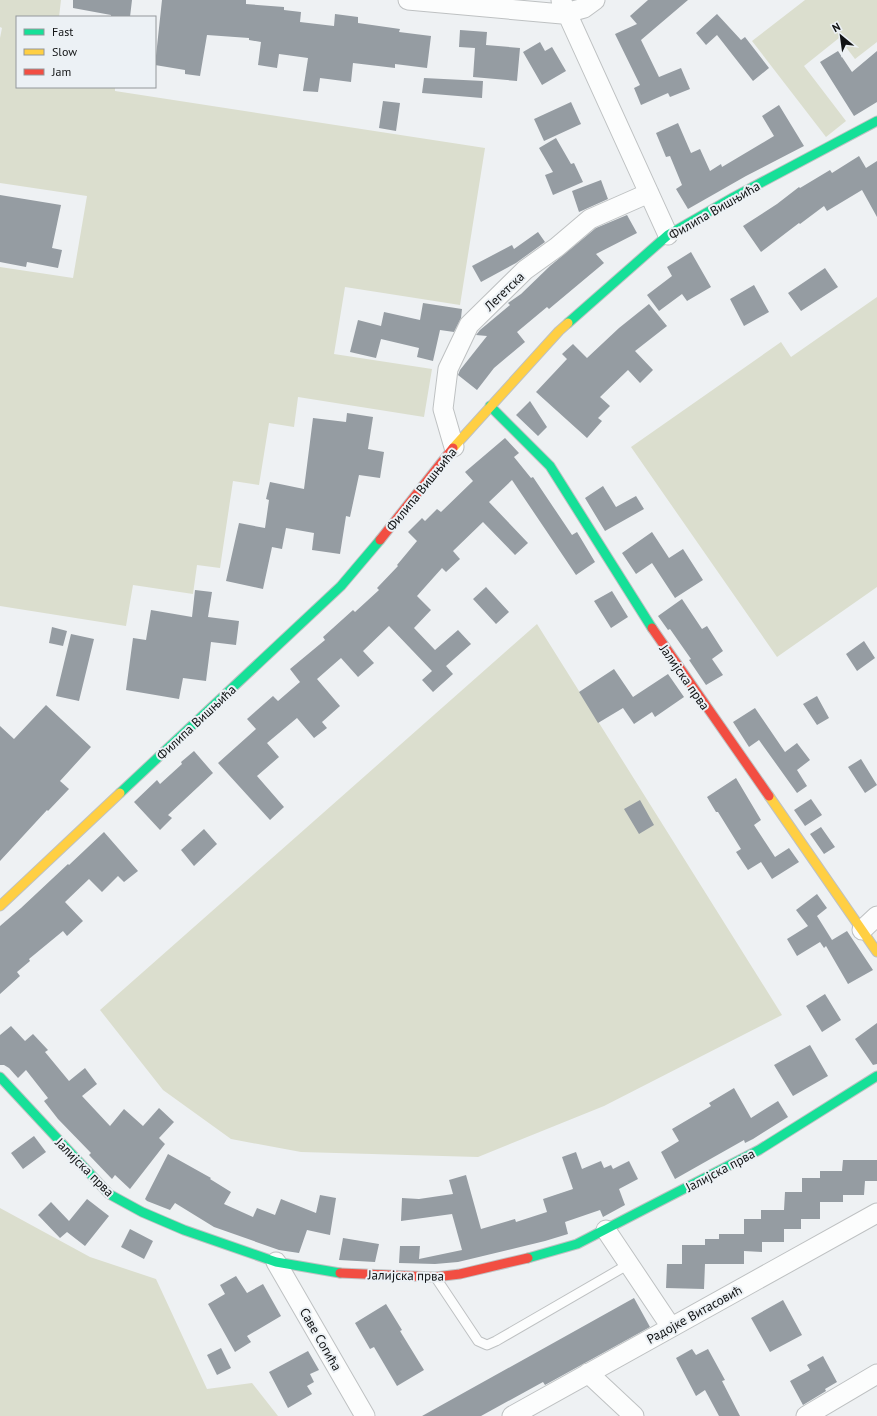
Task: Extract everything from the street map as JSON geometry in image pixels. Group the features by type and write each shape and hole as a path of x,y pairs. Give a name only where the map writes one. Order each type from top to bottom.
{"street":[{"path":"408,0 562,14 564,6"},
{"path":"564,6 584,8 595,0"},
{"path":"564,6 668,235"},
{"name":"Филипа Вишњића","path":"0,906 341,586 365,559 454,447 559,331 668,235 734,197 877,121"},
{"name":"Легетска","path":"454,447 443,409 448,369 469,325 525,270 557,247 590,219 649,193"},
{"name":"Јалијска прва","path":"490,406 550,466 648,623 877,952"},
{"path":"862,930 877,916"},
{"name":"Јалијска прва","path":"0,1077 109,1194 142,1212 184,1230 276,1262 342,1273 435,1277 460,1274 548,1254 577,1244 759,1150 877,1076"},
{"name":"Радојке Витасовић","path":"512,1416 877,1213"},
{"path":"606,1230 671,1327"},
{"name":"Саве Согића","path":"276,1262 365,1416"},
{"path":"588,1374 634,1416"},
{"path":"806,1416 877,1374"}],"lane":[{"path":"435,1277 478,1341 488,1344 496,1341 629,1264"}],"green space":[{"path":"0,0 61,0 59,16 16,16 16,88 115,88 115,91 485,148 460,305 345,287 334,354 432,369 424,417 298,397 294,427 269,423 259,485 233,481 220,568 197,565 193,594 133,585 126,626 0,606 0,267 73,278 87,196 0,183 0,38 2,28 0,27"},
{"path":"805,0 877,0 877,42 855,59 839,38 804,66 846,121 826,137 752,41"},
{"path":"877,297 877,587 777,657 631,447 781,342 791,357"},
{"path":"537,624 782,1015 604,1106 478,1157 301,1152 231,1139 163,1090 100,1010"},
{"path":"0,1208 90,1257 156,1279 207,1389 252,1383 278,1416 0,1416"}],"building":[{"path":"73,0 132,0 130,16 111,16 73,8"},
{"path":"162,0 246,0 246,4 284,7 284,10 301,12 300,22 334,26 335,14 358,17 358,23 400,29 399,32 431,36 427,68 395,64 395,68 353,63 351,82 320,78 318,92 303,91 308,58 279,54 277,68 258,65 261,42 249,40 249,38 207,35 200,76 185,74 185,70 156,65"},
{"path":"648,0 688,0 641,40 659,77 681,68 690,89 670,97 668,93 641,105 634,88 640,85 615,34 637,24 630,16"},
{"path":"717,14 741,40 745,37 769,68 753,81 717,35 706,45 696,33"},
{"path":"460,30 487,32 486,45 520,48 517,81 473,77 475,48 459,47"},
{"path":"540,42 545,51 552,47 566,71 542,85 523,52"},
{"path":"838,51 852,72 877,51 877,102 854,116 820,62"},
{"path":"424,78 483,81 482,98 422,93"},
{"path":"383,101 400,103 396,131 379,128"},
{"path":"571,102 581,124 544,141 534,119"},
{"path":"779,105 804,146 746,176 688,209 676,189 682,185 670,156 666,157 656,133 678,123 691,153 700,149 710,171 721,164 722,167 774,136 762,116"},
{"path":"556,138 571,164 574,163 583,182 553,195 545,175 553,172 539,148"},
{"path":"859,156 866,168 877,161 877,217 862,190 827,211 824,206 761,252 743,226 777,204 799,187 800,188 830,170 832,173"},
{"path":"601,180 608,199 579,212 572,191"},
{"path":"0,195 61,205 52,248 62,250 58,268 27,262 26,267 0,262"},
{"path":"627,215 637,233 596,254 604,263 549,309 547,307 517,332 525,342 494,368 477,390 458,375 460,370 487,336 476,335 510,305 508,303 521,294 550,266 596,228"},
{"path":"538,232 545,242 516,263 481,282 472,266 512,245 514,249"},
{"path":"691,252 711,287 687,301 682,294 659,311 647,295 672,276 667,267"},
{"path":"825,268 838,287 801,311 788,293"},
{"path":"754,285 769,312 744,326 730,299"},
{"path":"423,303 462,309 461,318 454,332 440,330 433,361 417,357 419,348 381,339 376,358 350,352 358,320 381,326 384,312 420,320"},
{"path":"649,304 667,326 635,351 653,370 640,383 628,370 600,397 610,406 598,418 602,421 587,438 536,392 567,359 562,354 573,344 587,358 619,328"},
{"path":"530,401 547,427 538,436 516,415"},
{"path":"347,413 373,417 368,449 384,452 380,478 359,475 350,517 346,516 340,554 312,550 314,533 286,528 282,549 272,547 263,589 226,581 239,523 265,528 269,500 266,499 270,482 304,489 313,418 346,422"},
{"path":"505,438 519,453 514,457 531,478 533,477 572,535 577,532 595,562 576,575 512,480 489,502 528,543 515,555 483,522 453,551 460,559 446,572 442,568 417,596 431,610 414,628 435,650 458,630 471,644 446,666 453,674 433,692 422,680 432,671 389,626 363,651 374,663 358,677 341,658 317,679 340,706 322,722 327,728 314,738 297,718 267,743 279,757 257,776 284,807 270,820 218,763 256,729 247,719 273,696 278,701 300,682 290,669 325,640 323,637 353,610 355,612 379,590 377,588 398,566 397,565 417,541 408,532 422,518 425,521 437,509 441,512 473,481 465,472"},
{"path":"603,486 616,507 636,496 644,509 605,531 585,498"},
{"path":"652,532 669,558 683,549 703,580 675,598 652,563 636,574 622,553"},
{"path":"486,587 509,612 496,624 473,599"},
{"path":"195,590 212,592 208,617 239,621 236,645 211,642 206,681 183,678 179,699 126,690 133,638 146,640 151,610 192,617"},
{"path":"612,591 628,617 611,628 594,601"},
{"path":"682,599 702,629 707,626 723,651 712,659 723,675 706,685 689,660 691,659 670,629 668,630 658,616"},
{"path":"52,627 67,631 63,646 49,643"},
{"path":"71,634 94,639 79,701 56,696"},
{"path":"864,641 875,658 857,671 846,654"},
{"path":"614,669 633,697 668,674 684,697 655,717 652,712 634,724 623,708 598,723 579,692"},
{"path":"817,696 829,718 817,725 803,704"},
{"path":"46,705 91,747 60,781 69,789 48,811 47,810 0,861 0,726 14,739"},
{"path":"755,708 785,752 797,743 810,760 797,770 807,786 797,793 759,740 749,747 733,722"},
{"path":"194,751 213,773 168,815 172,818 160,830 134,802 157,780 160,784"},
{"path":"861,759 877,785 865,793 848,767"},
{"path":"736,778 761,820 754,825 775,857 789,848 799,862 772,879 761,862 748,870 736,852 741,849 707,797"},
{"path":"811,799 822,815 805,826 794,810"},
{"path":"640,800 654,825 639,834 624,809"},
{"path":"821,827 835,847 824,854 810,834"},
{"path":"204,829 217,844 194,866 181,850"},
{"path":"104,832 138,871 124,882 118,876 102,892 89,879 65,902 83,921 67,936 63,931 29,959 30,961 17,972 20,976 0,994 0,926"},
{"path":"817,894 827,908 817,916 832,940 847,931 873,970 848,984 826,946 824,948 820,942 797,956 787,939 808,926 796,910"},
{"path":"825,994 841,1020 822,1032 806,1006"},
{"path":"877,1023 877,1064 873,1065 855,1039"},
{"path":"11,1026 25,1041 33,1034 48,1050 45,1052 69,1081 85,1068 97,1084 82,1096 110,1126 124,1109 143,1126 159,1108 174,1122 159,1138 165,1144 130,1189 115,1175 112,1179 89,1155 91,1153 58,1119 44,1101 48,1098 26,1070 18,1078 9,1068 4,1065 0,1065 0,1035"},
{"path":"810,1045 828,1076 793,1096 774,1065"},
{"path":"734,1088 751,1118 778,1101 788,1117 753,1139 745,1143 744,1140 675,1179 661,1152 679,1141 672,1129 711,1106 709,1103"},
{"path":"34,1136 46,1152 23,1169 11,1153"},
{"path":"576,1152 582,1169 601,1161 604,1168 611,1165 613,1169 629,1161 638,1179 619,1189 625,1205 603,1217 600,1210 565,1222 568,1234 545,1241 458,1262 435,1264 399,1263 400,1246 420,1246 419,1259 462,1250 452,1214 401,1221 402,1198 419,1199 453,1194 449,1180 466,1175 481,1229 515,1219 516,1222 547,1212 543,1199 573,1189 562,1157"},
{"path":"168,1154 211,1178 210,1179 231,1192 224,1204 253,1217 257,1208 275,1215 281,1199 316,1213 320,1195 336,1198 330,1235 307,1230 299,1253 279,1250 214,1227 175,1203 170,1210 147,1201 145,1199"},
{"path":"843,1160 877,1160 877,1181 865,1181 864,1195 843,1195 843,1202 820,1202 820,1219 801,1219 801,1229 784,1229 784,1242 762,1242 762,1252 744,1251 744,1264 705,1264 704,1289 666,1288 667,1264 682,1264 682,1245 705,1245 705,1239 719,1239 719,1234 744,1234 744,1219 761,1219 761,1210 784,1210 785,1192 802,1192 802,1178 820,1178 820,1171 842,1171"},
{"path":"87,1199 109,1216 85,1246 67,1232 60,1238 38,1215 51,1202 69,1221"},
{"path":"130,1229 153,1241 144,1259 121,1247"},
{"path":"343,1238 379,1244 375,1262 339,1260"},
{"path":"236,1276 247,1293 263,1284 281,1316 247,1336 251,1342 235,1352 208,1304 225,1294 220,1285"},
{"path":"634,1298 650,1327 545,1385 543,1382 481,1416 422,1416"},
{"path":"783,1300 802,1335 770,1352 751,1318"},
{"path":"386,1304 402,1330 400,1331 424,1370 397,1386 374,1347 370,1349 355,1323"},
{"path":"221,1348 231,1368 217,1375 207,1355"},
{"path":"692,1349 696,1355 708,1349 725,1380 722,1381 740,1416 719,1416 705,1390 696,1396 676,1358"},
{"path":"308,1351 319,1370 310,1374 314,1382 307,1386 312,1394 288,1408 269,1372"},
{"path":"823,1356 837,1382 825,1389 826,1391 803,1405 790,1381 810,1370 807,1365"}],"traffic: fast":[{"path":"568,323 668,235 734,197 877,121"},
{"path":"490,406 550,466 652,628"},
{"path":"120,793 341,586 380,540"},
{"path":"528,1258 577,1244 759,1150 877,1076"},
{"path":"0,1077 109,1194 142,1212 184,1230 276,1262 340,1273"}],"traffic: slow":[{"path":"453,448 559,331 568,323"},
{"path":"0,906 120,793"},
{"path":"769,796 877,952"}],"traffic: jam":[{"path":"380,540 453,448"},
{"path":"652,628 769,796"},
{"path":"340,1273 435,1277 460,1274 528,1258"}]}
